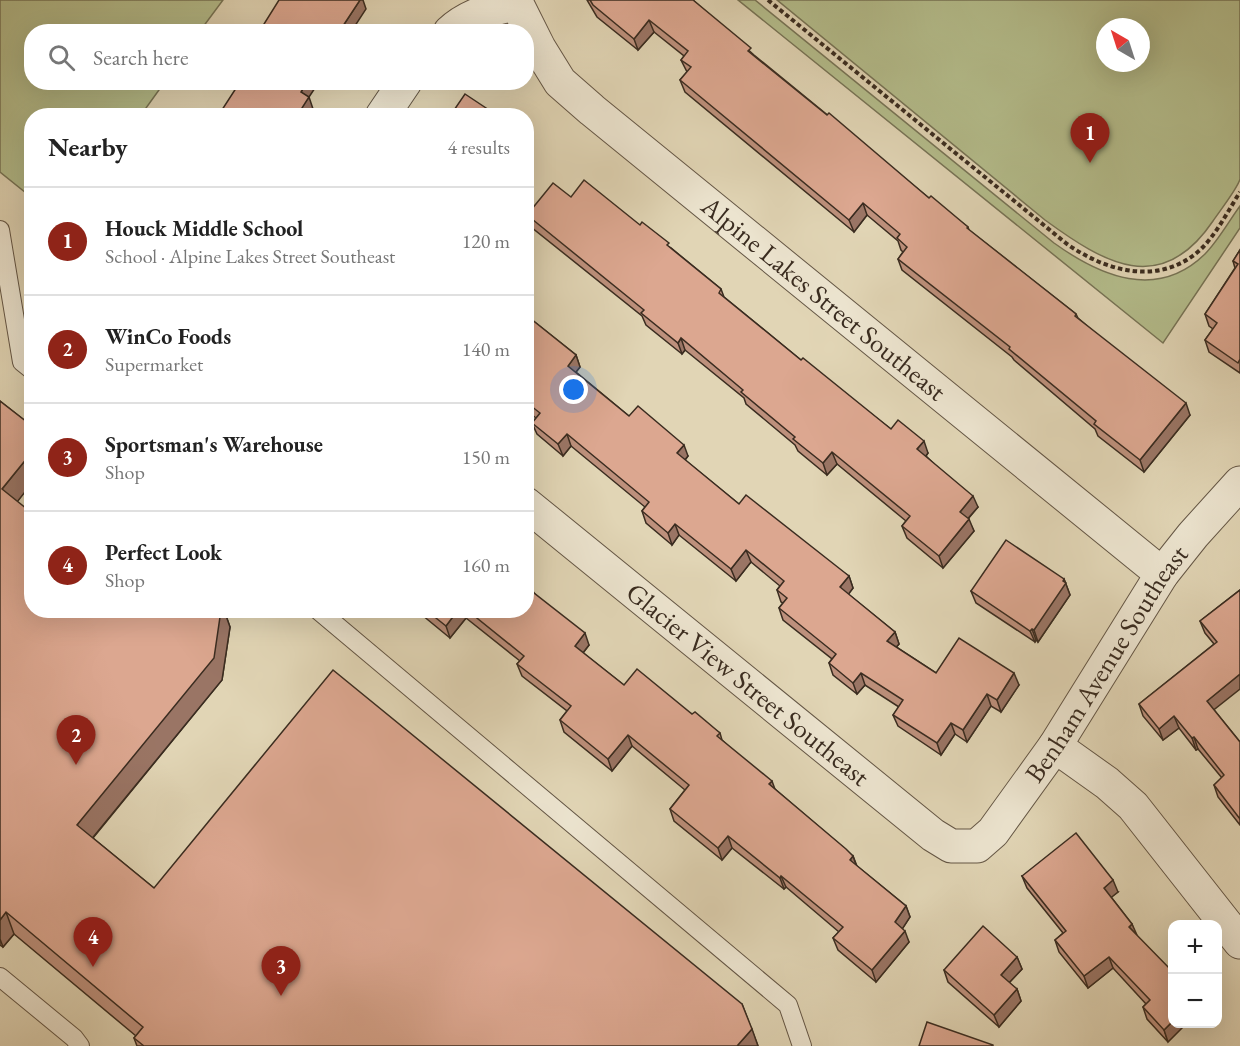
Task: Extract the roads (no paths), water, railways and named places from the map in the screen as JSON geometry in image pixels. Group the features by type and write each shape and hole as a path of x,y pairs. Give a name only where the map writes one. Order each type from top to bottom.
{"street":[{"path":"459,24 488,10 515,2"},
{"name":"Alpine Lakes Street Southeast","path":"515,2 526,24"},
{"name":"Alpine Lakes Street Southeast","path":"534,38 560,82 592,111 1162,574"},
{"path":"387,108 400,90"},
{"name":"Benham Avenue Southeast","path":"977,846 993,832 1055,746 1162,574 1240,483"},
{"name":"Glacier View Street Southeast","path":"534,511 933,835 951,846 977,846"},
{"path":"1055,746 1107,783 1132,806 1240,942"}],"lane":[{"path":"0,230 24,364"},
{"path":"328,618 788,1005 802,1046"},
{"path":"0,977 74,1038 80,1046"}],"place":[{"name":"Houck Middle School","path":"1090,163"},
{"name":"WinCo Foods","path":"76,765"},
{"name":"Perfect Look","path":"93,967"},
{"name":"Sportsman's Warehouse","path":"281,996"}]}
